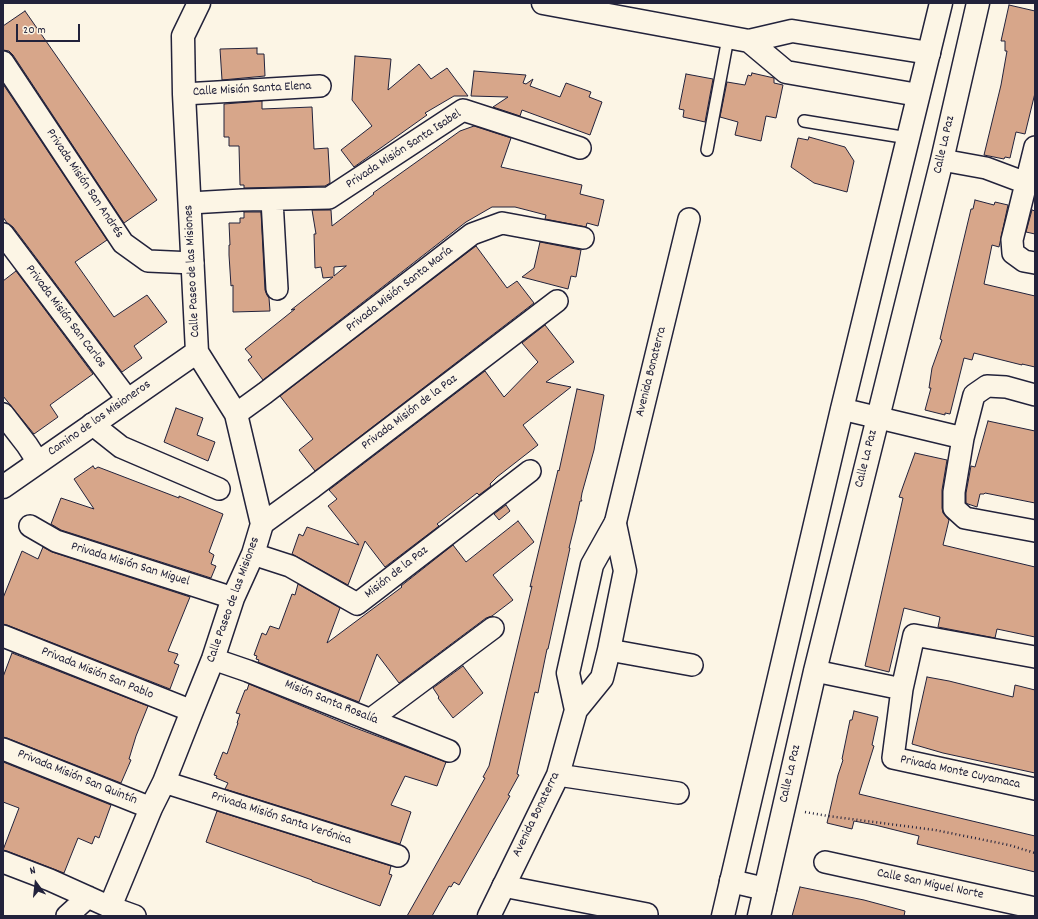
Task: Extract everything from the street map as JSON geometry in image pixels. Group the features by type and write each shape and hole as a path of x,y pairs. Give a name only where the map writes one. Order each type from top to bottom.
{"street":[{"name":"Calle Paseo de las Misiones","path":"108,912 151,808 164,782 213,658 233,598 253,554 262,524 236,414 197,352 182,36 199,3"},
{"path":"543,3 738,39 792,31 929,53"},
{"path":"723,916 842,409 941,3"},
{"name":"Calle La Paz","path":"759,916 814,671 942,160 978,3"},
{"path":"738,39 786,72 918,95"},
{"name":"Privada Misión San Andrés","path":"3,62 124,243 148,261 193,263"},
{"name":"Calle Misión Santa Elena","path":"184,94 320,86"},
{"name":"Privada Misión Santa Isabel","path":"190,204 242,200 329,198 464,110 580,148"},
{"path":"1035,147 1012,240 1013,253 1024,261 1035,264"},
{"path":"942,160 986,168 1026,183"},
{"path":"272,200 277,289"},
{"name":"Avenida Bonaterra","path":"576,710 568,673 592,566 615,524 689,219"},
{"name":"Privada Misión Santa María","path":"236,414 278,384 472,234 502,223 583,238"},
{"name":"Privada Misión San Carlos","path":"3,234 128,400"},
{"name":"Privada Misión de la Paz","path":"262,524 313,487 557,301"},
{"name":"Camino de los Misioneros","path":"3,486 197,352"},
{"path":"1035,395 1006,387 987,386 974,395 963,438 954,492 954,508 965,518 1035,531"},
{"path":"842,409 963,438"},
{"path":"3,414 38,462"},
{"path":"92,424 121,448 219,489"},
{"name":"Misión de la Paz","path":"253,554 290,566 357,604 530,471"},
{"name":"Avenida Bonaterra","path":"489,916 558,775 576,710 602,678 625,570 615,524"},
{"name":"Privada Misión San Miguel","path":"30,526 56,541 233,598"},
{"path":"371,719 493,628"},
{"name":"Privada Monte Cuyamaca","path":"1035,657 914,635 902,689 892,758 1035,789"},
{"name":"Privada Misión San Pablo","path":"3,636 192,711"},
{"path":"609,650 692,666"},
{"name":"Misión Santa Rosalía","path":"213,658 449,751"},
{"path":"814,671 902,689"},
{"name":"Privada Misión San Quintín","path":"3,749 151,808"},
{"path":"558,775 678,793"},
{"name":"Privada Misión Santa Verónica","path":"164,782 398,856"},
{"path":"3,862 88,897 108,912 135,916"},
{"name":"Calle San Miguel Norte","path":"825,862 1035,908"},
{"path":"731,881 765,889"},
{"path":"503,886 647,914"},
{"path":"67,916 88,897"}],"lane":[{"path":"707,150 738,39"},
{"path":"804,121 908,138"}],"path":[{"path":"783,808 828,816 935,830 1009,845 1035,853"}],"building":[{"path":"1009,5 1035,11 1035,93 1025,134 1016,132 1010,158 1005,157 1004,159 984,155 1001,85 1007,51 1005,51 1005,41 1001,41"},
{"path":"25,11 157,200 124,223 13,55 9,51 3,50 3,26"},
{"path":"257,48 257,54 264,54 265,76 222,80 220,49"},
{"path":"355,56 391,59 388,90 419,64 431,79 447,68 468,96 454,96 425,113 427,115 354,167 341,150 372,126 352,100"},
{"path":"474,71 526,75 523,83 526,84 533,79 530,86 560,97 566,83 591,92 589,97 602,102 590,135 522,110 520,116 493,107 508,97 471,96"},
{"path":"752,73 774,78 774,83 783,85 776,118 766,116 761,141 735,135 738,122 720,117 727,82 745,85 748,75 751,76"},
{"path":"686,74 713,79 705,122 683,117 684,110 679,109"},
{"path":"3,84 107,240 75,262 114,317 147,295 167,322 134,346 142,358 122,372 13,227 7,223 3,217"},
{"path":"262,101 262,109 312,107 314,149 328,148 330,183 325,186 244,188 244,185 240,185 239,146 229,146 229,137 224,137 224,104"},
{"path":"474,126 511,138 501,167 582,185 580,194 604,200 598,226 587,223 586,227 545,219 546,215 515,207 492,207 466,222 263,380 248,360 252,357 245,349 333,277 323,278 321,267 315,268 314,234 316,234 312,210 331,210 332,226 374,194 373,193 460,131","holes":["346,266 334,276 334,267"]},
{"path":"809,137 845,147 854,161 847,192 814,183 791,167 798,138 808,140"},
{"path":"975,200 994,205 995,202 1008,205 999,247 992,245 984,284 1035,296 1035,367 974,353 972,360 964,358 950,414 945,413 945,415 925,410 931,388 929,388 932,368 942,340 940,339 971,209 973,209"},
{"path":"1032,210 1035,211 1035,234 1026,232"},
{"path":"244,212 261,212 265,290 269,298 270,311 233,312 233,285 231,286 229,255 229,223 240,223 240,218 244,218"},
{"path":"540,242 581,250 576,277 571,276 568,289 522,277 534,268"},
{"path":"476,246 507,288 517,281 534,303 315,471 299,450 313,439 280,396"},
{"path":"16,271 93,374 50,405 58,417 34,434 3,396 3,281"},
{"path":"545,325 574,362 546,382 571,387 523,425 538,445 497,477 490,484 491,486 479,495 477,493 437,524 439,526 385,567 365,541 348,585 292,554 299,534 303,536 307,527 359,545 328,506 337,499 329,490 485,371 504,397 538,362 522,343"},
{"path":"577,389 604,395 594,450 569,548 538,693 535,692 517,774 519,775 508,795 510,796 459,885 454,882 451,887 449,886 432,916 407,916 485,778 483,777 489,766"},
{"path":"176,408 203,418 197,435 215,442 208,461 164,442"},
{"path":"988,421 1035,431 1035,503 985,493 980,494 977,507 966,503 966,493 971,466 975,467"},
{"path":"915,453 947,460 942,490 942,508 943,513 949,520 943,545 1035,567 1035,637 997,629 995,638 938,627 940,617 904,608 889,672 865,666 903,498 899,497"},
{"path":"93,466 95,469 98,467 179,498 179,496 223,514 209,552 214,555 211,564 216,566 211,578 61,530 51,524 61,498 94,509 74,479"},
{"path":"506,505 510,511 499,520 494,514"},
{"path":"518,521 534,542 493,575 513,600 492,616 486,618 399,683 377,654 359,702 258,662 259,660 256,659 257,656 254,655 262,633 266,635 270,626 279,629 292,594 295,595 298,584 340,608 327,643 402,587 401,586 453,545 466,562"},
{"path":"43,547 52,552 190,597 168,651 178,654 174,663 179,665 170,689 3,624 3,598 22,551 38,559"},
{"path":"12,653 148,706 136,736 129,759 131,760 121,783 3,737 3,677"},
{"path":"463,666 483,693 453,718 438,698 439,697 433,688"},
{"path":"927,677 1013,697 1015,685 1035,690 1035,773 943,753 912,744"},
{"path":"249,684 353,727 446,762 437,786 405,776 391,805 411,812 400,844 225,789 228,783 216,778 217,776 214,775 223,752 227,754 240,714 236,713"},
{"path":"854,711 878,717 872,745 874,746 859,794 1035,836 1035,872 917,844 919,836 875,825 854,821 852,829 827,823 843,760 850,720 852,720"},
{"path":"3,762 111,805 99,838 95,836 92,844 78,838 64,873 3,850 19,808 3,802"},
{"path":"217,811 391,866 389,874 392,875 380,906 206,842"},
{"path":"800,887 864,900 905,911 904,916 792,916"}]}
